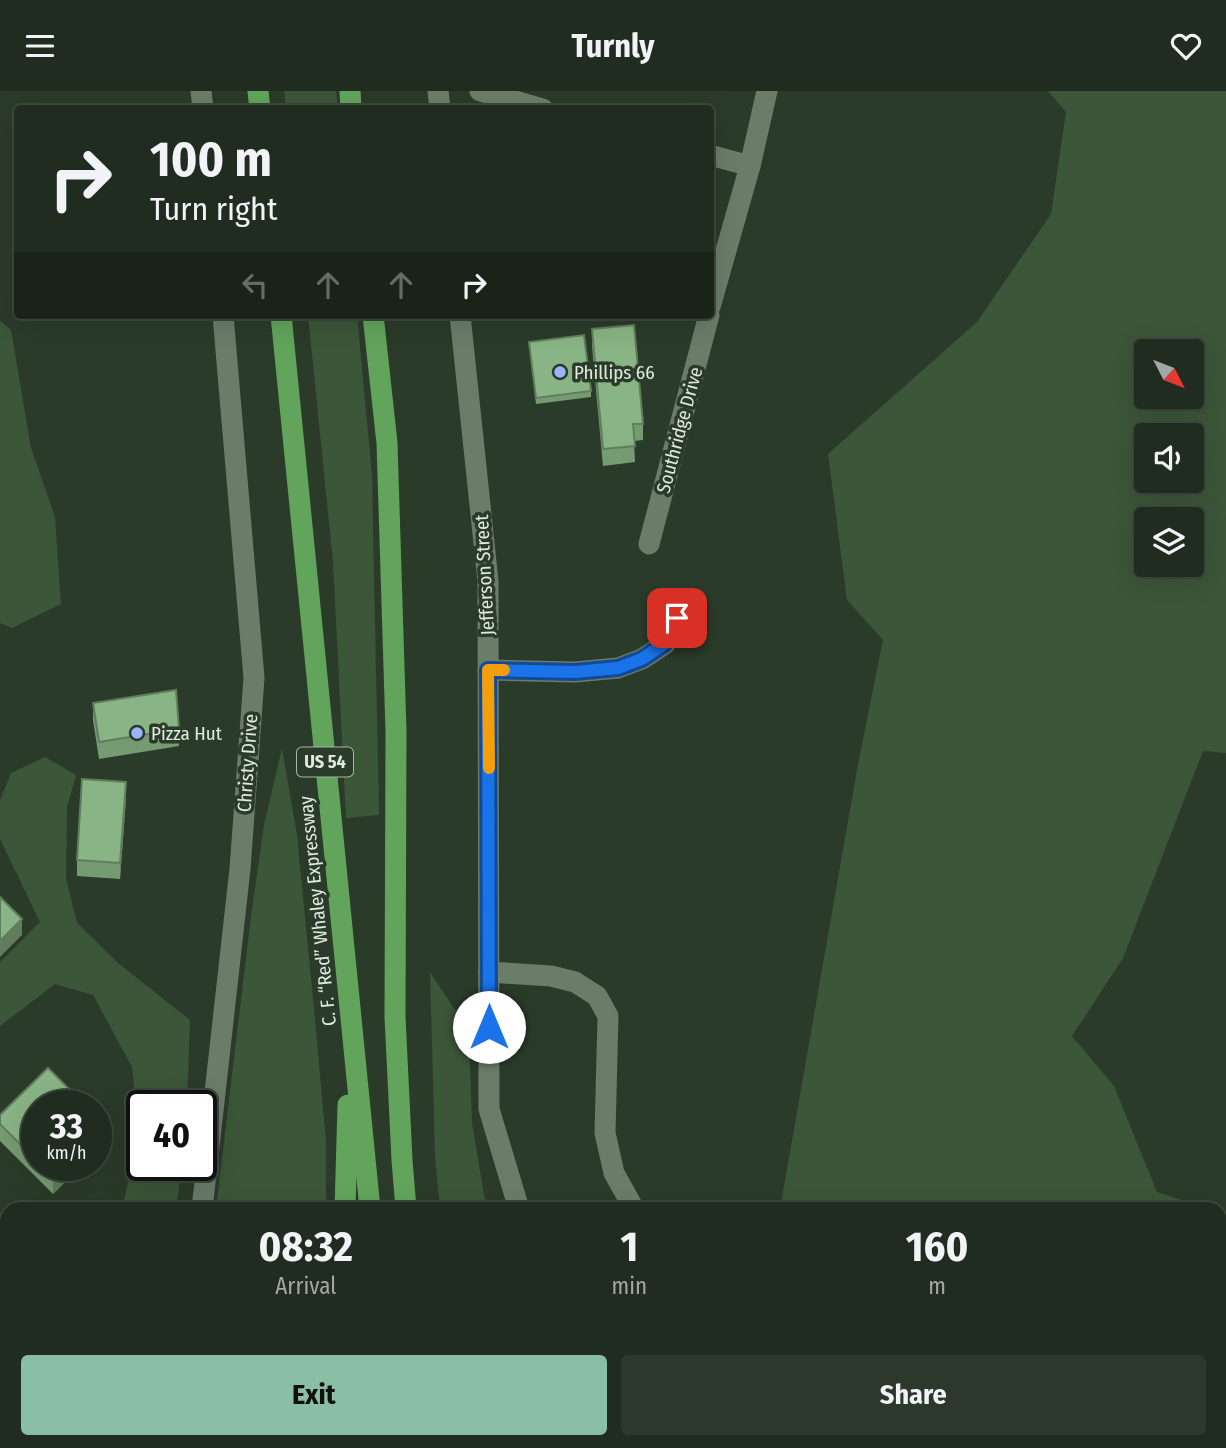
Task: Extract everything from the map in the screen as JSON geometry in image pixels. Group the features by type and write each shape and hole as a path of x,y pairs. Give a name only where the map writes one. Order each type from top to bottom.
{"highway":[{"name":"C. F. “Red” Whaley Expressway","path":"281,319 369,1202"},
{"path":"373,319 387,443 396,731 395,1017 405,1202"},
{"path":"345,1202 351,1026"},
{"path":"402,1160 412,1202"}],"street":[{"path":"480,91 529,105"},
{"path":"714,293 750,166 767,91"},
{"path":"714,156 750,166"},
{"name":"Christy Drive","path":"203,1202 240,869 254,678 223,319"},
{"name":"Jefferson Street","path":"460,319 488,581 489,1109 517,1202"},
{"name":"Southridge Drive","path":"649,544 708,319"},
{"path":"488,670 575,672 618,668 642,659 664,644 677,618"},
{"path":"489,972 551,976 575,982 597,996 608,1016 605,1133 614,1173 630,1202"}],"green space":[{"path":"284,91 336,91 338,105 286,105"},
{"path":"1048,91 1226,91 1226,753 1203,751 1123,958 1072,1036 1114,1086 1157,1192 1188,1202 781,1202 857,770 883,640 847,600 828,454 977,322 1051,214 1066,112"},
{"path":"308,319 357,319 372,475 379,815 346,818 333,562"},
{"path":"0,321 11,330 31,448 55,517 61,604 12,628 0,623"},
{"path":"282,748 297,835 316,1030 326,1142 326,1202 217,1202 264,825"},
{"path":"45,757 76,775 67,807 66,879 77,923 118,963 190,1020 188,1090 134,1090 132,1067 93,995 55,984 0,1026 0,962 40,922 0,839 0,800 11,773"},
{"path":"430,972 455,1010 468,1005 472,1123 486,1202 439,1202 435,1157"},
{"path":"128,1181 180,1181 177,1202 124,1202"}],"building":[{"path":"634,325 643,424 633,424 635,446 603,449 592,329"},
{"name":"Phillips 66","path":"584,335 591,391 536,398 529,342"},
{"path":"176,690 179,729 99,742 93,703"},
{"path":"82,779 126,782 120,863 77,860"},
{"path":"0,897 22,919 0,941"},
{"path":"48,1068 70,1090 26,1090"},
{"path":"21,1094 21,1145 0,1124 0,1115"}],"slow traffic":[{"path":"489,768 488,670 504,670"}],"place":[{"name":"Phillips 66","path":"560,372"},
{"name":"Pizza Hut","path":"137,733"}],"route":[{"path":"489,1027 488,670 575,672 618,668 642,659 664,644 677,618"}]}
